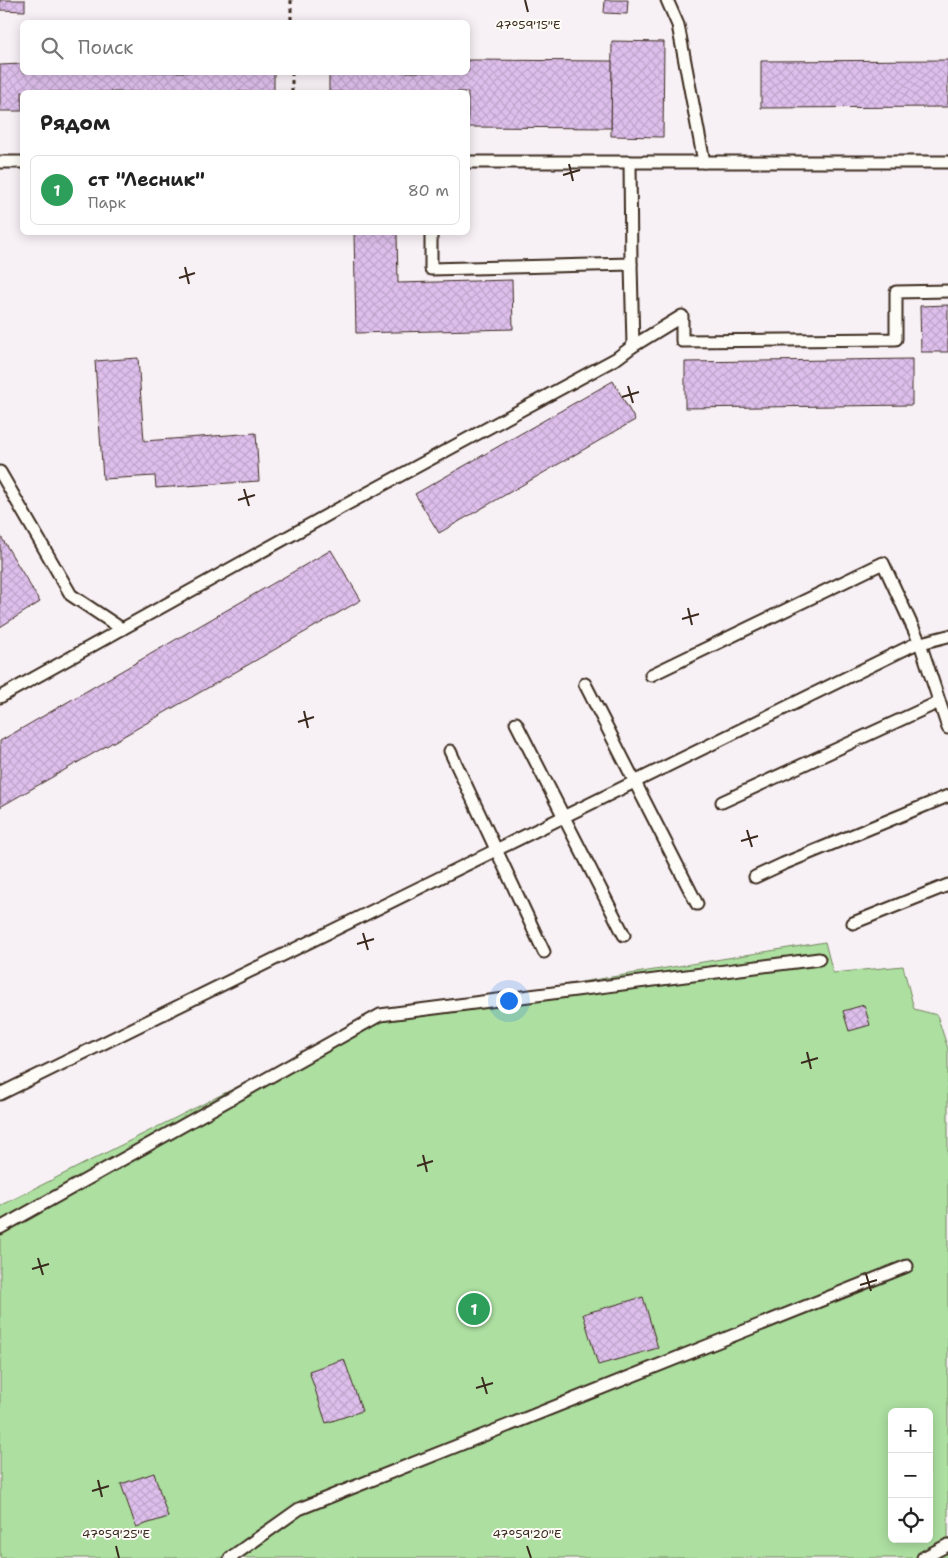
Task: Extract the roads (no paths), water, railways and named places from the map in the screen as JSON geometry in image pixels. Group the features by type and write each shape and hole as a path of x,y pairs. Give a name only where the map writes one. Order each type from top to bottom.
{"lane":[{"path":"668,0 678,25 704,162"},
{"path":"0,162 20,162"},
{"path":"470,162 948,162"},
{"path":"630,162 633,346"},
{"path":"431,235 432,269 631,264"},
{"path":"0,697 340,508 588,376 682,316 682,341 896,338 896,292 948,291"},
{"path":"0,472 71,595 122,629"},
{"path":"651,675 883,563 920,643 948,728"},
{"path":"0,1094 913,645 948,636"},
{"path":"585,684 697,904"},
{"path":"722,802 939,702"},
{"path":"516,723 624,935"},
{"path":"450,751 544,952"},
{"path":"756,877 948,796"},
{"path":"853,923 948,885"},
{"path":"0,1228 380,1015 819,959"},
{"path":"230,1558 299,1509 907,1266"},
{"path":"923,1558 948,1545"}],"place":[{"name":"ст \"Лесник\"","path":"474,1309"}]}
